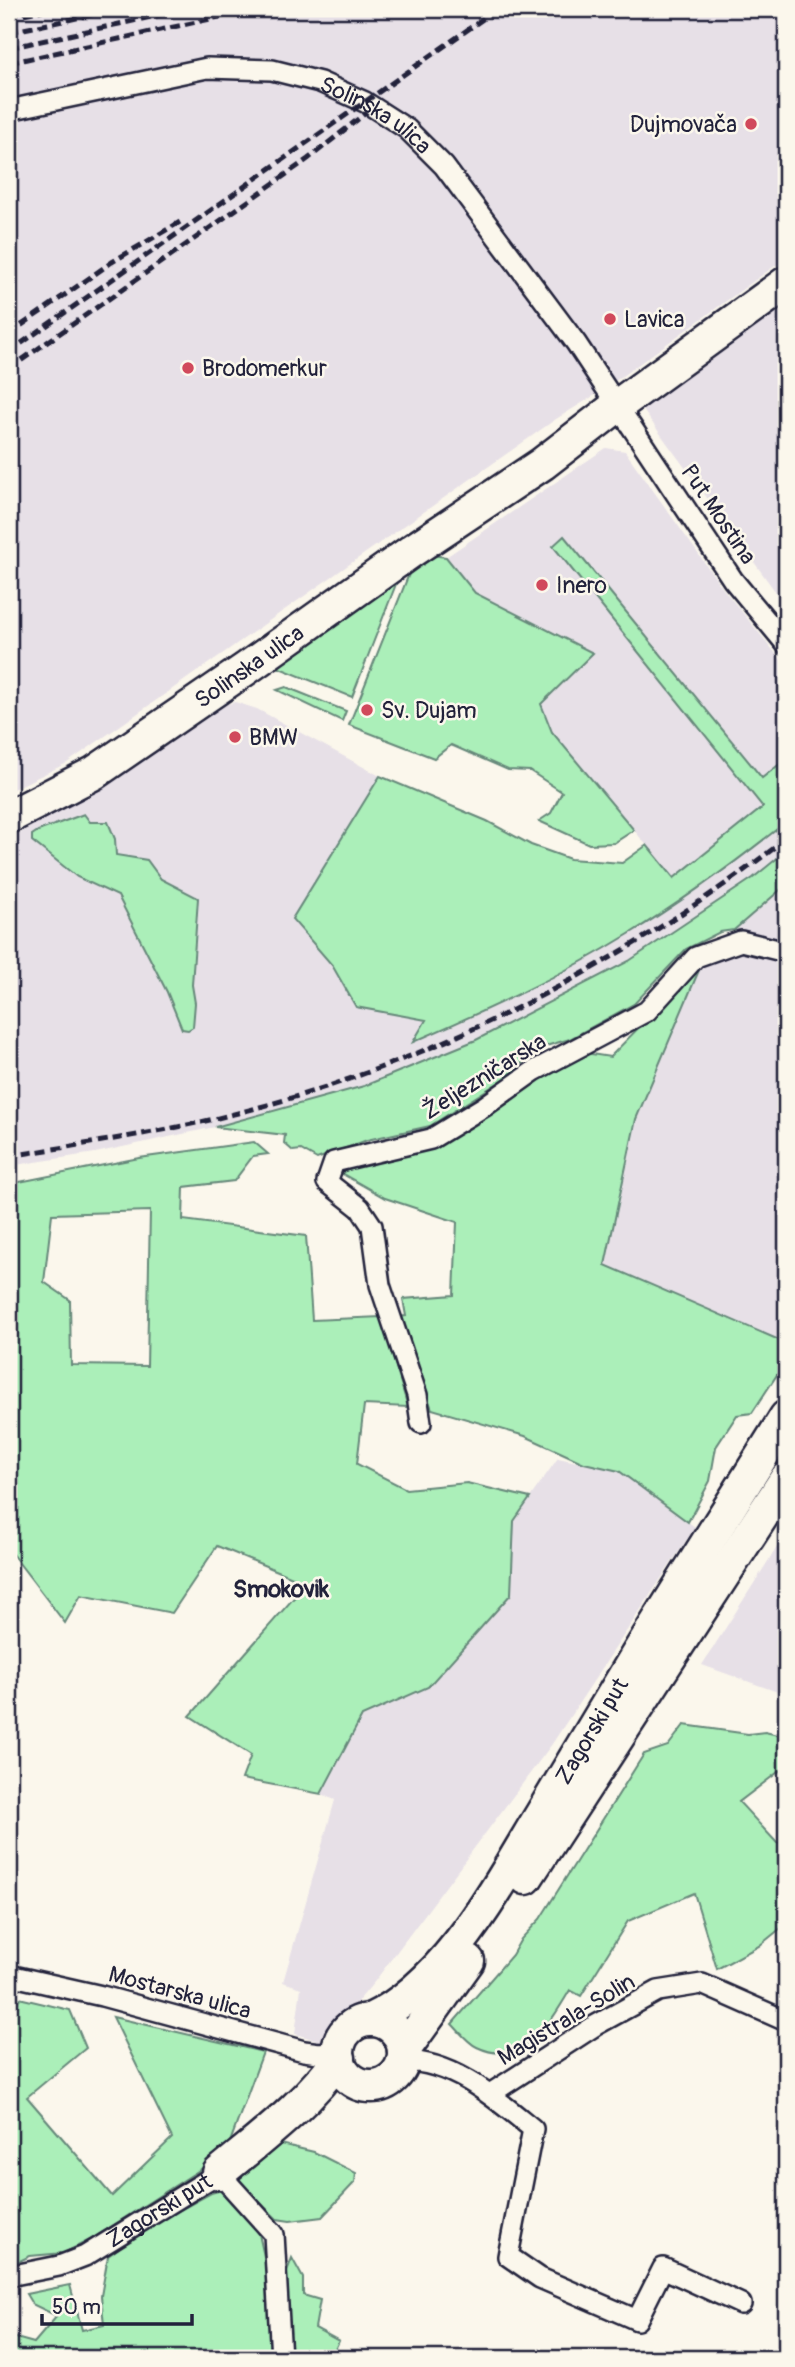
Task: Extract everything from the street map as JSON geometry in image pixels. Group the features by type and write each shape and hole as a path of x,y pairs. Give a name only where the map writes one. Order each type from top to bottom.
{"main road":[{"name":"Solinska ulica","path":"9,817 94,773 413,550 542,464 786,283"},
{"name":"Zagorski put","path":"370,2020 392,2010 411,1996 434,1973 484,1909 679,1586 786,1417"},
{"name":"Zagorski put","path":"404,2056 574,1807 649,1686 786,1479"},
{"path":"370,2020 380,2022 397,2032 404,2056 391,2079 370,2086 349,2077 342,2069 339,2055 345,2033 361,2022 370,2020"},
{"name":"Zagorski put","path":"219,2173 292,2113 324,2080 339,2055"},
{"name":"Zagorski put","path":"292,2113 381,2084"}],"street":[{"name":"Solinska ulica","path":"9,110 207,68 272,70 320,82 365,102 407,129 444,166 576,343 617,406"},
{"name":"Put Mostina","path":"617,406 733,580 786,644"},
{"name":"Željezničarska","path":"421,1423 417,1395 380,1285 372,1226 360,1208 327,1182 334,1162 431,1139 534,1072 647,1011 696,957 741,941 786,952"},
{"name":"Mostarska ulica","path":"9,1975 102,1996 304,2051 339,2055"},
{"name":"Magistrala-Solin","path":"490,2094 596,2025 658,1991 702,1984 786,2021"},
{"name":"Magistrala-Solin","path":"404,2056 437,2066 490,2094 533,2129 508,2256 540,2277 637,2320 663,2268 741,2304"},
{"name":"Zagorski put","path":"9,2276 59,2266 85,2256 219,2173"},
{"path":"219,2173 274,2234 281,2358"}],"shaded area":[{"name":"Brodomerkur","path":"9,9 786,9 786,258 600,392 556,419 67,763 9,791"},
{"path":"786,299 786,606 640,406"},
{"path":"606,448 625,451 724,590 786,666 786,759 762,779 564,536 553,546 764,807 674,878 552,732 541,704 593,653 475,593 446,557"},
{"path":"235,702 257,709 380,776 292,919 332,965 356,1007 427,1020 414,1041 502,1003 629,934 748,853 786,822 786,851 753,878 629,961 476,1040 364,1086 215,1127 95,1153 9,1166 9,839 89,794 221,706"},
{"path":"786,885 786,945 734,930"},
{"path":"737,948 786,961 786,1343 605,1265 636,1119 702,963"},
{"path":"558,1458 619,1471 695,1527 552,1744 375,1981 324,2042 295,2034 301,1988 283,1982 335,1800 321,1794 362,1716 428,1687 511,1594 514,1520"},
{"path":"786,1533 786,1695 702,1665"}],"green space":[{"path":"564,536 762,778 786,759 786,822 689,895 603,950 522,992 413,1042 426,1020 356,1007 332,965 292,919 380,776 487,821 531,845 570,859 622,863 647,845 674,878 763,807 553,546"},
{"path":"431,555 446,557 475,593 593,653 541,704 552,732 634,830 614,843 589,844 539,821 551,813 562,792 530,771 508,770 451,745 434,758 349,725 411,569"},
{"path":"398,579 352,697 277,667"},
{"path":"286,687 346,711 342,721 277,690"},
{"path":"84,814 90,822 108,822 115,839 116,855 147,860 161,879 198,898 192,985 195,1003 193,1027 188,1030 182,1029 167,992 118,896 77,877 32,841 32,835 38,831"},
{"path":"786,851 786,885 734,930 720,932 686,949 634,1004 570,1039 539,1048 507,1077 430,1126 367,1140 317,1159 301,1150 293,1151 284,1143 285,1135 215,1127 364,1086 476,1040 629,961 753,878"},
{"path":"702,963 636,1119 605,1265 786,1343 786,1361 752,1413 737,1415 716,1447 710,1481 688,1522 619,1471 584,1463 525,1436 432,1409 397,1317 406,1316 403,1299 454,1295 457,1222 385,1198 341,1173 585,1053 610,1057"},
{"path":"254,1142 268,1154 253,1156 234,1181 184,1187 183,1220 306,1236 312,1320 381,1317 408,1407 364,1405 357,1464 406,1489 467,1483 530,1498 514,1521 511,1594 428,1687 362,1716 321,1794 242,1779 251,1755 190,1716 307,1583 217,1546 172,1613 81,1595 65,1623 9,1550 9,1184 139,1158","holes":["150,1211 147,1366 71,1365 70,1300 44,1282 52,1214"]},
{"path":"684,1725 748,1734 765,1732 786,1737 786,1766 739,1802 777,1843 786,1844 786,1924 759,1946 717,1969 694,1893 628,1921 581,1996 570,1990 554,2016 533,2040 508,2052 493,2052 477,2047 452,2024 540,1919 644,1754 668,1746"},
{"path":"19,1998 70,2010 86,2048 27,2097 112,2196 172,2138 113,2017 263,2052 226,2153 90,2240 64,2253 30,2256 9,2266 9,2024"},
{"path":"272,2142 314,2152 356,2173 355,2182 322,2217 290,2221 277,2219 237,2180 257,2154"},
{"path":"222,2190 245,2212 259,2234 267,2270 273,2358 9,2358 9,2336 34,2343 57,2316 32,2304 26,2294 70,2285 82,2330 104,2325 101,2296 108,2256 145,2229 211,2193"},
{"path":"292,2258 303,2278 303,2295 320,2300 315,2328 339,2341 331,2358 287,2358 283,2282"}],"railway":[{"path":"9,17 48,9"},
{"path":"9,32 121,9"},
{"path":"9,48 188,9"},
{"path":"9,63 256,9"},
{"path":"9,352 497,9"},
{"path":"9,369 308,159 367,112"},
{"path":"9,334 112,262 180,222"},
{"path":"9,1156 201,1122 358,1076 434,1046 509,1012 581,974 652,932 786,839"}],"place":[{"name":"Dujmovača","path":"751,124"},
{"name":"Lavica","path":"610,319"},
{"name":"Brodomerkur","path":"188,368"},
{"name":"Inero","path":"542,585"},
{"name":"Sv. Dujam","path":"367,710"},
{"name":"BMW","path":"235,737"}],"district":[{"name":"Smokovik","path":"281,1589"}]}
